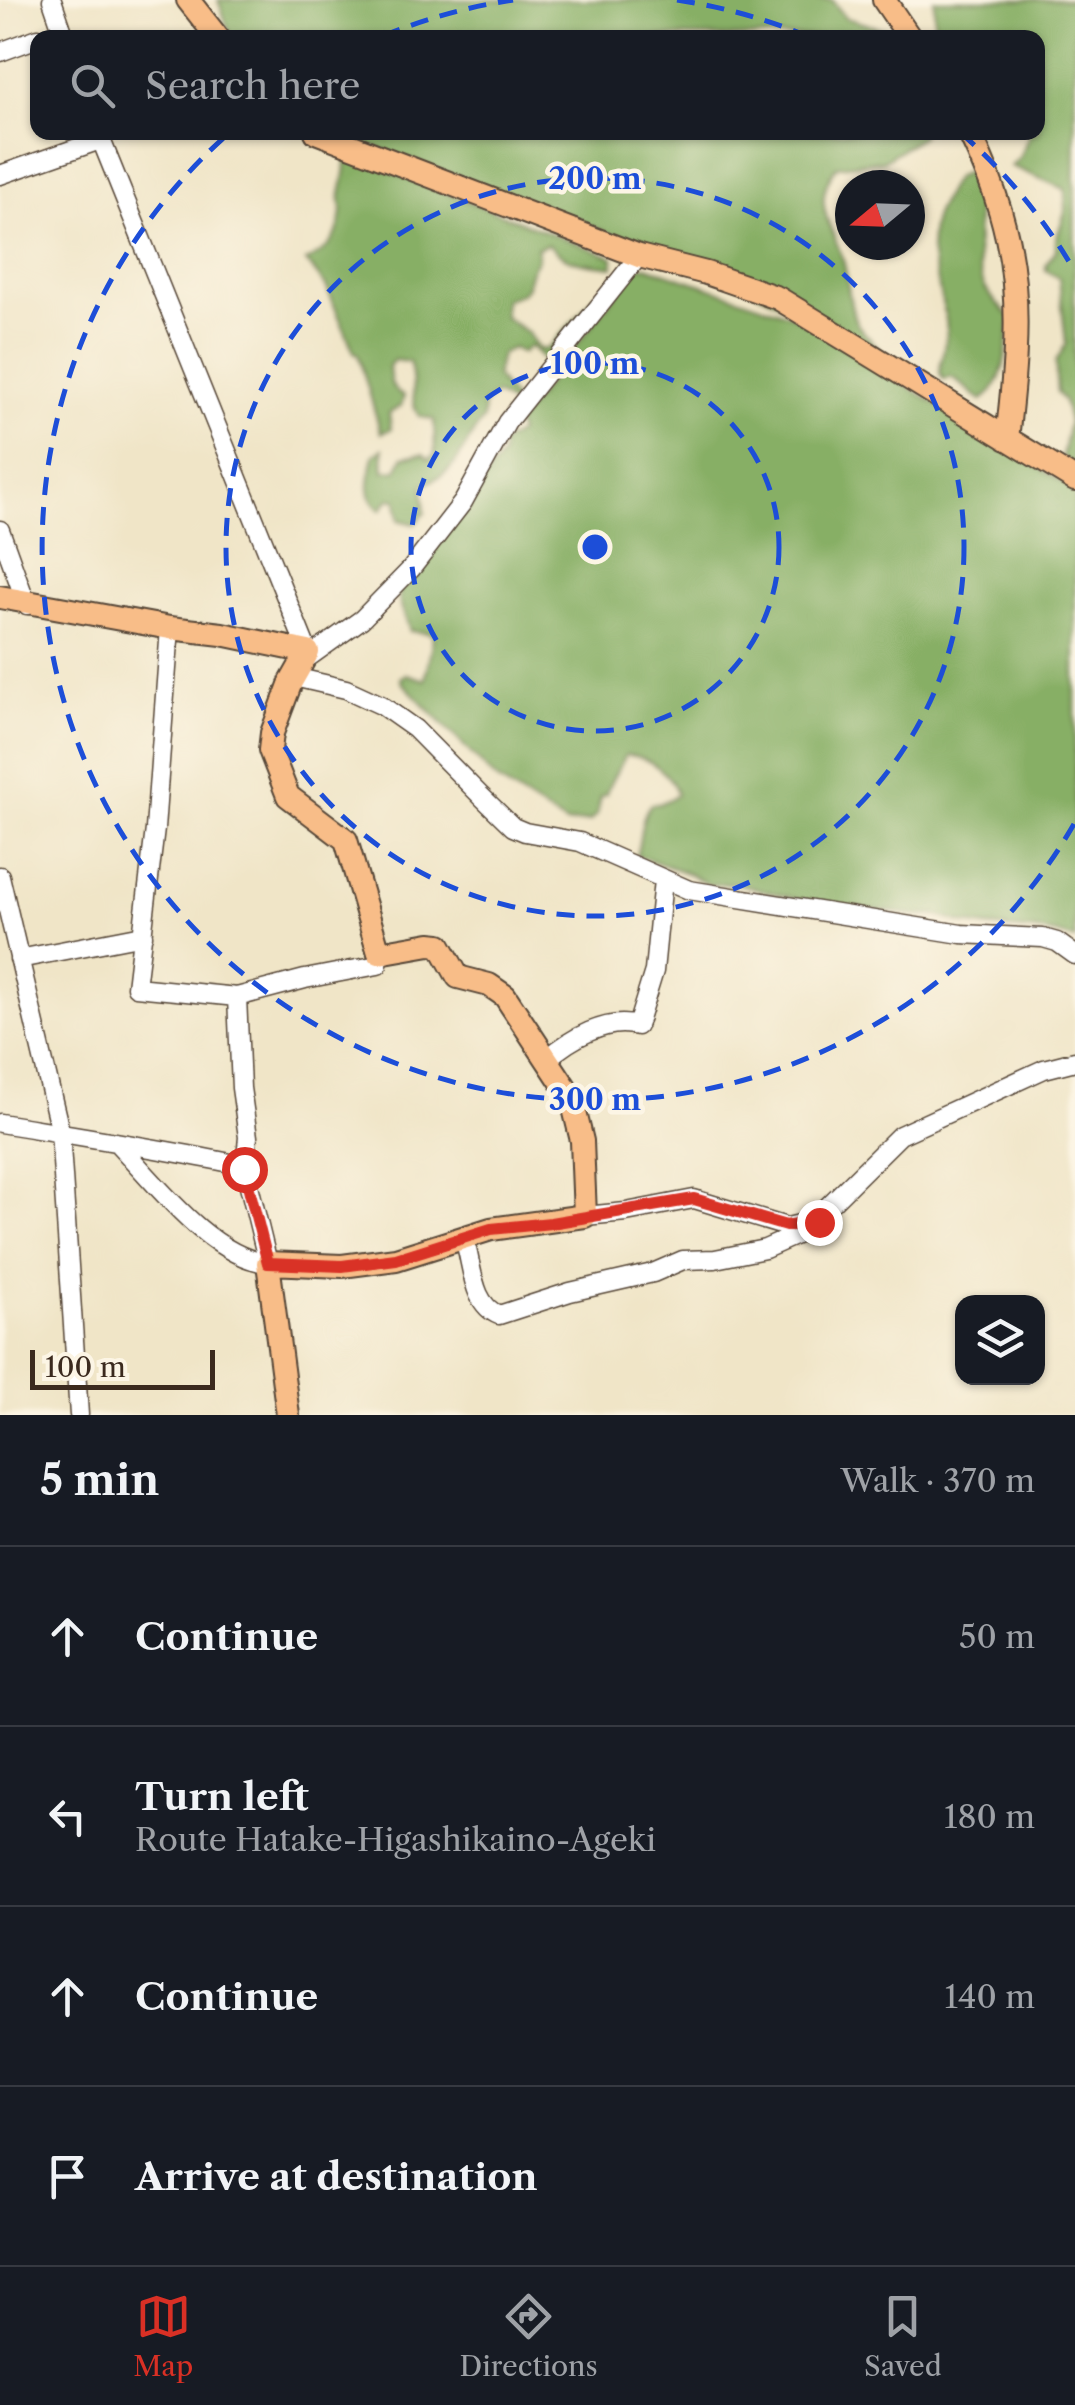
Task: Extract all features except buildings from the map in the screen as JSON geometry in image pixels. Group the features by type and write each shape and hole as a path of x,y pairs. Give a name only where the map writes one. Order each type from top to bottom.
{"main road":[{"path":"188,0 212,30"},
{"path":"884,0 905,30"},
{"path":"337,140 639,256 706,272 778,298 1075,480"},
{"path":"972,140 1001,211 1018,301 1007,438"},
{"path":"0,597 308,652 291,682 272,733 270,750 288,796 346,840 379,953 440,945 458,978 499,990 566,1086 575,1109 582,1141 585,1216 491,1229 411,1256 342,1266 268,1263 288,1415"}],"street":[{"path":"52,0 63,30"},
{"path":"0,52 30,41"},
{"path":"0,175 89,140"},
{"path":"101,140 309,657 362,618 411,569 462,502 507,422 639,256"},
{"path":"0,530 28,604"},
{"path":"170,628 162,756 136,988 237,997 378,965 379,953"},
{"path":"308,652 294,676 346,688 381,704 415,730 524,832 580,842 662,880 717,895 944,931 1042,938 1057,942 1075,955"},
{"path":"0,876 60,1130 80,1415"},
{"path":"547,1059 560,1048 612,1024 637,1026 654,970 662,880"},
{"path":"19,958 143,935"},
{"path":"118,1144 202,1232 234,1253 268,1263 244,1169 248,1136 241,1088 237,997"},
{"path":"464,1240 480,1296 492,1313 499,1315 570,1292 653,1273 682,1260 765,1249 813,1228 847,1184 900,1135 1044,1068 1075,1061"},
{"path":"0,1123 136,1144 236,1164 244,1169"},
{"path":"585,1216 694,1199 786,1226 814,1221 823,1214"}],"green space":[{"path":"218,0 832,0 846,18 887,30 229,30"},
{"path":"934,0 1075,0 1074,466 1062,457 1069,421 1057,392 1056,378 1056,362 1066,343 1059,278 1046,270 1056,250 1066,209 1065,189 1011,166 1027,140 1045,140 1045,30 935,30"},
{"path":"355,140 916,140 883,161 837,166 825,191 825,213 835,239 835,260 843,260 853,315 881,352 711,270"},
{"path":"355,158 613,257 613,267 585,264 548,244 537,248 538,259 526,288 505,299 504,317 528,333 538,349 547,349 596,295 602,295 546,362 530,346 522,353 513,348 501,354 496,376 515,402 512,405 496,394 484,404 483,420 456,462 423,486 425,513 415,524 399,520 397,499 388,500 381,510 375,504 369,492 371,470 374,455 383,449 384,471 397,470 403,457 423,454 429,459 435,454 434,420 419,416 416,410 409,362 394,360 389,366 392,384 404,396 401,406 389,413 391,429 381,433 358,354 326,286 306,261 327,247 336,235 346,162"},
{"path":"968,172 977,181 977,255 983,283 1011,318 1001,375 982,400 956,380 944,380 940,374 947,327 931,244 935,214 955,179"},
{"path":"646,266 794,316 1075,490 1075,940 1047,932 801,900 734,883 709,885 636,855 647,809 677,795 658,767 626,755 606,794 601,796 597,815 590,821 566,824 498,781 402,682 406,674 425,680 433,637 430,633 410,631 399,600 400,589 502,455 502,443 519,433 516,425 636,267"}],"route":[{"path":"244,1169 268,1263 342,1266 396,1259 491,1229 694,1199 786,1226 814,1221 823,1214 819,1222"}]}
